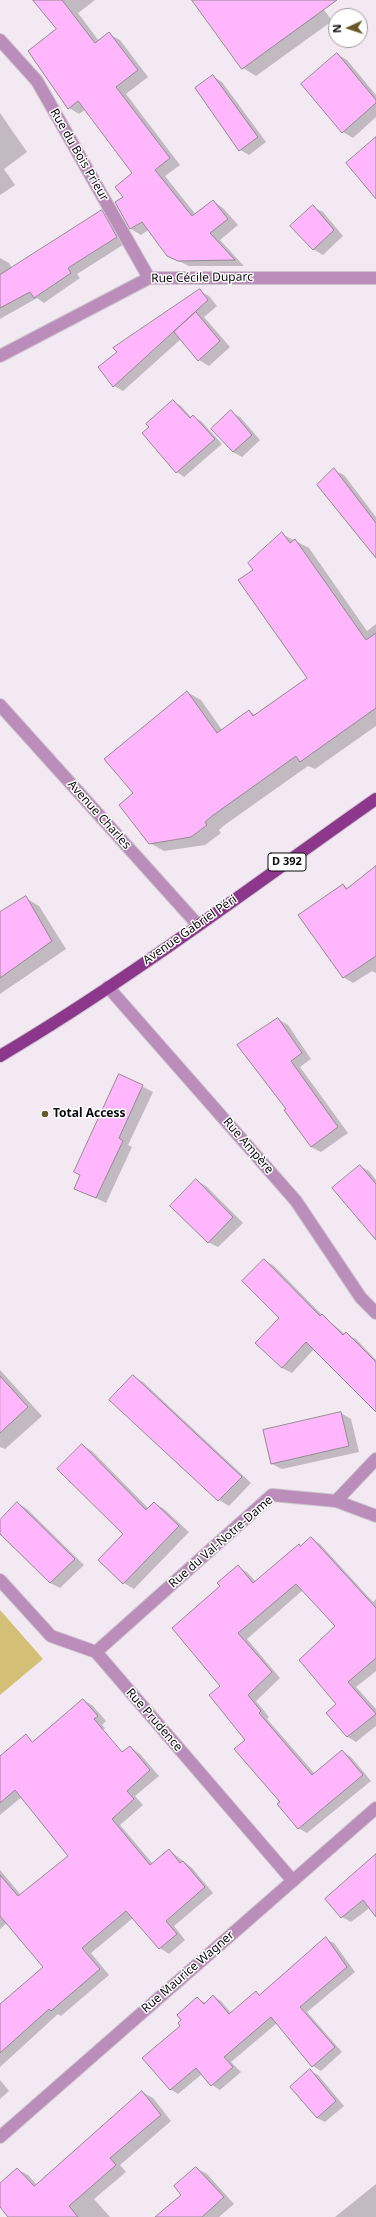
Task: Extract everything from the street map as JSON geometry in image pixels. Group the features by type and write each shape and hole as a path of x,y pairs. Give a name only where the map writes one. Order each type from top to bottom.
{"main road":[{"name":"Avenue Gabriel Péri","path":"0,1056 50,1026 108,987 376,799"}],"street":[{"name":"Rue du Bois Prieur","path":"0,40 37,81 148,278"},
{"name":"Rue Cécile Duparc","path":"0,356 148,278 376,278"},
{"name":"Avenue Charles","path":"0,705 198,925"},
{"name":"Rue Ampère","path":"108,987 296,1201 361,1298 376,1313"},
{"path":"336,1501 376,1459"},
{"name":"Rue du Val-Notre-Dame","path":"96,1652 272,1495 336,1501 376,1516"},
{"name":"Rue Prudence","path":"0,1580 51,1636 96,1652 293,1880"},
{"name":"Rue Maurice Wagner","path":"0,2137 376,1808"}],"shaded area":[{"path":"0,1610 43,1659 0,1695"}],"building":[{"path":"33,0 62,0 95,43 109,32 138,70 116,87 170,158 155,170 192,216 213,200 228,219 210,233 235,260 178,261 167,256 142,222 130,229 115,202 123,197 115,187 132,173 78,101 68,109 28,51 56,29"},
{"path":"192,0 337,0 242,69"},
{"path":"337,53 376,100 376,103 342,133 301,84"},
{"path":"213,75 258,137 239,151 195,88"},
{"path":"376,137 376,199 346,163"},
{"path":"313,205 334,230 313,250 290,226"},
{"path":"102,210 117,237 68,268 71,273 34,298 30,292 0,308 0,275"},
{"path":"200,289 208,300 113,387 98,367 117,352 113,348"},
{"path":"196,312 220,341 198,361 174,332"},
{"path":"173,400 190,418 193,415 215,439 176,473 142,433 149,427 146,424"},
{"path":"231,410 252,435 233,452 211,429"},
{"path":"334,468 376,523 376,558 317,485"},
{"path":"282,532 290,543 295,539 366,640 376,633 376,708 300,762 296,756 212,816 205,822 207,825 191,837 149,844 119,805 133,793 104,759 187,691 217,733 249,710 253,716 307,678 238,580 253,570 248,563"},
{"path":"376,866 376,956 343,978 298,915 343,884 346,889"},
{"path":"26,896 52,941 0,978 0,912"},
{"path":"278,1018 302,1053 291,1061 338,1127 311,1147 284,1110 286,1109 237,1045"},
{"path":"119,1074 143,1085 119,1138 123,1141 96,1198 74,1189 80,1175 74,1172"},
{"path":"360,1165 376,1184 376,1240 332,1188"},
{"path":"196,1179 233,1217 208,1243 170,1206"},
{"path":"264,1259 320,1316 322,1314 343,1335 346,1332 376,1362 376,1412 306,1342 282,1368 255,1343 279,1318 242,1281"},
{"path":"133,1375 242,1477 218,1501 109,1400"},
{"path":"0,1376 28,1407 0,1433"},
{"path":"341,1412 349,1446 271,1464 263,1430"},
{"path":"82,1444 146,1510 154,1502 179,1526 123,1584 98,1560 123,1534 57,1469"},
{"path":"17,1502 75,1559 50,1583 0,1534 0,1520"},
{"path":"311,1537 376,1608 376,1658 348,1682 376,1714 347,1737 326,1713 336,1704 299,1660 335,1626 296,1584 238,1633 272,1672 248,1695 261,1711 259,1713 312,1775 342,1750 363,1775 298,1829 277,1804 280,1802 234,1749 245,1740 209,1695 220,1686 172,1628 220,1586 217,1583 238,1565 253,1583 299,1544 300,1546"},
{"path":"83,1699 98,1716 94,1719 122,1752 130,1746 150,1770 127,1791 134,1799 112,1819 150,1865 169,1849 180,1863 183,1861 205,1887 166,1921 177,1934 159,1949 126,1911 82,1948 100,1969 51,2011 49,2009 0,2053 0,2004 43,1967 0,1916 0,1875 18,1896 68,1856 15,1790 0,1803 0,1756 26,1734 32,1742"},
{"path":"376,1854 376,1917 363,1900 341,1918 325,1899"},
{"path":"326,1937 347,1967 300,2007 335,2047 312,2067 271,2017 224,2057 233,2067 211,2086 196,2068 170,2090 142,2058 180,2026 178,2023 181,2020 177,2015 197,1997 204,2004 213,1995 229,2014 256,1991 259,1995"},
{"path":"310,2069 336,2101 317,2118 290,2087"},
{"path":"142,2091 161,2115 110,2158 116,2165 69,2206 78,2217 8,2217 0,2207 0,2183 17,2168 34,2186"},
{"path":"196,2167 224,2197 202,2217 155,2217 181,2195 174,2186"}],"place":[{"name":"Total Access","path":"45,1114"}]}
